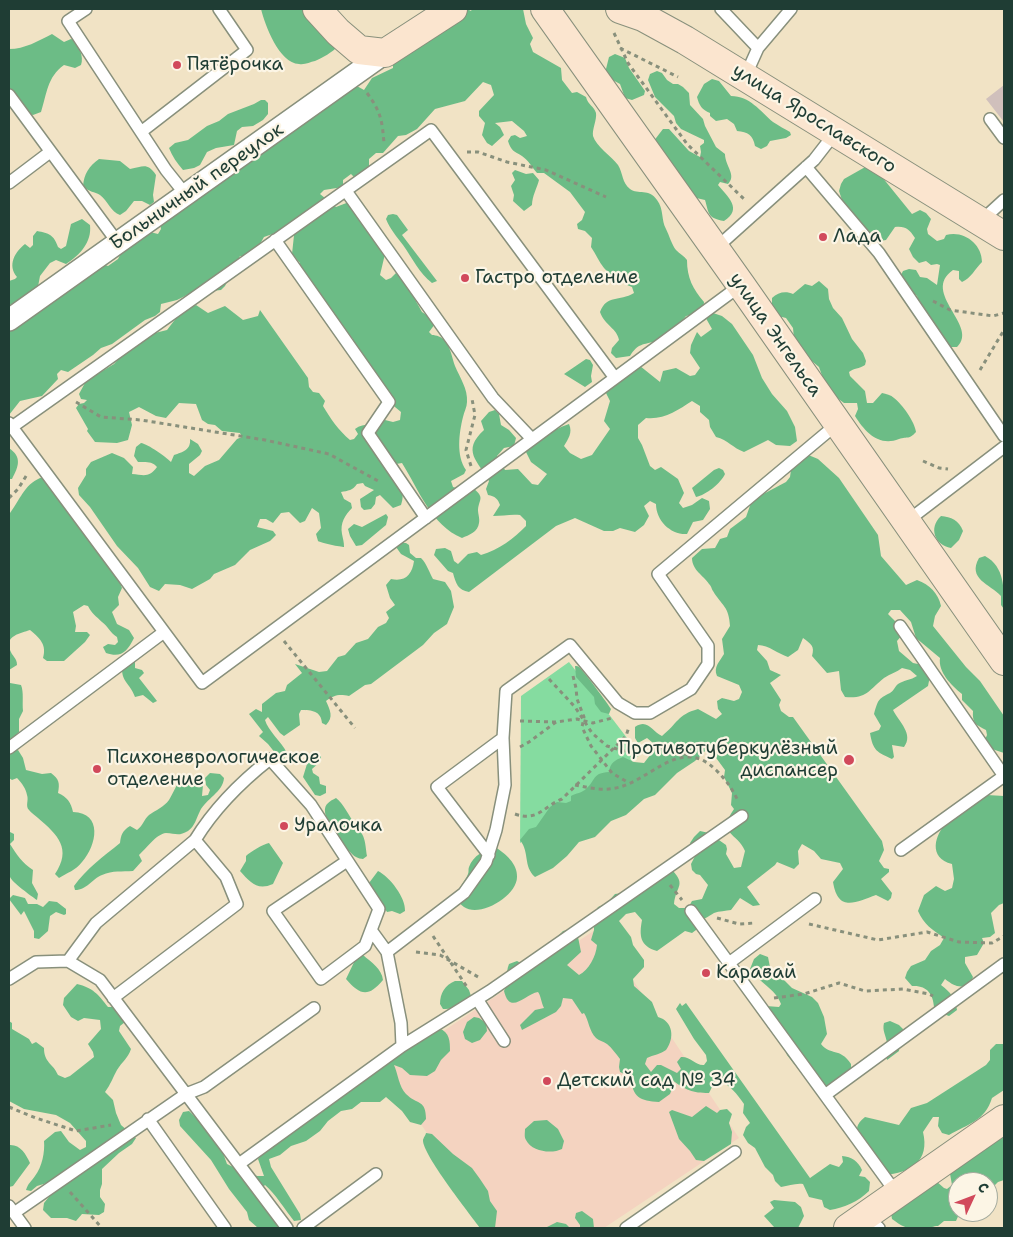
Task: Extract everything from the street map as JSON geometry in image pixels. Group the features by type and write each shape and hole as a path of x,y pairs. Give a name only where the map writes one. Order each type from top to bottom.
{"street":[{"path":"317,9 338,32 359,50 385,53 453,9"},
{"name":"улица Энгельса","path":"544,9 741,285 1004,662"},
{"name":"улица Ярославского","path":"617,20 643,16 746,77 1004,236"},
{"name":"Больничный переулок","path":"9,320 385,53"},
{"path":"864,1224 897,1194 1004,1119"}],"lane":[{"path":"86,9 68,21 166,170 186,195"},
{"path":"141,132 247,50 219,9"},
{"path":"721,9 758,48"},
{"path":"746,77 758,48 791,9"},
{"path":"9,95 118,243"},
{"path":"990,119 1004,138"},
{"path":"615,378 431,130 61,392 10,425 202,683 741,285"},
{"path":"715,249 814,160 835,132"},
{"path":"9,183 50,152"},
{"path":"806,167 879,253 1004,436"},
{"path":"346,191 493,398 532,439"},
{"path":"980,222 1004,200"},
{"path":"276,240 388,402 368,433 426,518"},
{"path":"392,948 464,893 486,862 496,830 505,785 503,738 506,691 570,645 618,703 631,710 650,713 691,689 708,664 708,646 658,574 837,424"},
{"path":"906,522 1004,447"},
{"path":"900,626 1004,776 901,850"},
{"path":"9,748 164,632"},
{"path":"489,855 437,787 503,738"},
{"path":"68,961 96,923 195,840 206,822 256,770 270,759 311,805 379,909 364,946 321,979 273,911 347,861"},
{"path":"239,1164 402,1046 503,983 742,816"},
{"path":"113,998 237,904 226,877 195,840"},
{"path":"729,964 815,900"},
{"path":"691,911 897,1194"},
{"path":"371,930 392,948 402,1046"},
{"path":"9,980 36,962 68,961 100,980 286,1228"},
{"path":"825,1094 1004,964"},
{"path":"478,999 504,1041"},
{"path":"9,1227 16,1217 60,1180 186,1094 204,1087 314,1008"},
{"path":"148,1119 225,1228"},
{"path":"626,1228 735,1152"},
{"path":"303,1228 376,1174"}],"path":[{"path":"617,20 620,47 628,63 687,144 756,211"},
{"path":"620,47 678,77"},
{"path":"446,151 478,152 507,162 546,170 606,197"},
{"path":"901,285 950,310 993,316 1004,313"},
{"path":"970,385 1004,330"},
{"path":"470,391 475,415 466,450 476,480"},
{"path":"61,392 101,417 142,420 264,440 329,454 381,483"},
{"path":"9,498 18,489 36,459"},
{"path":"274,629 355,728"},
{"path":"570,645 577,699 584,717 582,728 591,746 612,773 630,783"},
{"path":"541,666 547,677 575,707 592,733 607,746 624,750 637,746 663,748 706,761 732,787 739,802 742,816"},
{"path":"504,718 539,723 577,719 594,723 631,710"},
{"path":"500,809 520,816 537,815 552,803 562,799 626,736 631,710"},
{"path":"503,753 514,750 529,742 556,722"},
{"path":"575,785 610,789 630,783 681,756 698,758"},
{"path":"660,873 691,911 739,924 772,922 789,918 830,930 878,940 927,932 959,942 992,943 1004,936"},
{"path":"425,922 462,981 478,999"},
{"path":"392,948 440,955 478,977 490,982 503,983"},
{"path":"756,1000 804,994 839,983 865,992 903,989 929,994 949,1005"},
{"path":"9,1107 76,1131 148,1119"},
{"path":"60,1180 102,1228"}],"shaded area":[{"path":"1004,85 1004,122 986,99"},
{"name":"Детский сад № 34","path":"598,928 739,1138 604,1228 490,1228 385,1070"}],"green space":[{"path":"261,9 322,9 338,46 324,57 315,61 305,64 292,62 285,57 274,42"},
{"path":"467,9 471,11 472,9 523,9 526,24 533,38 530,44 533,52 561,68 562,80 572,93 577,92 586,97 596,113 593,136 600,147 618,165 627,187 633,191 651,194 659,203 664,226 676,250 687,260 691,283 704,302 703,313 686,316 664,337 638,347 630,356 616,358 611,353 612,348 619,340 618,336 600,312 603,306 610,300 634,293 632,287 617,279 604,268 591,247 592,238 585,231 578,229 577,224 582,220 585,212 570,192 544,173 537,173 522,156 512,149 508,141 511,136 515,135 520,138 527,136 524,131 512,121 495,123 500,127 504,135 492,146 487,143 482,135 485,123 479,116 479,111 494,95 491,85 483,82 465,101 435,109 417,129 406,135 398,136 383,153 376,153 369,159 369,166 363,174 355,178 351,174 343,180 343,187 324,190 320,194 336,207 349,202 385,254 380,275 386,280 396,273 402,276 422,312 434,320 435,324 429,332 442,338 449,347 467,397 467,406 463,415 459,444 461,458 466,470 464,474 451,481 453,487 463,490 474,489 479,495 481,499 478,510 479,521 477,529 462,538 442,525 427,506 402,463 396,464 394,472 403,496 401,505 393,508 380,495 376,497 375,504 371,509 364,510 361,507 360,499 374,490 363,483 357,484 350,490 341,492 344,499 351,503 352,508 342,523 344,547 318,541 316,534 321,528 319,513 312,508 305,521 300,523 289,512 281,513 273,523 266,519 260,519 257,527 273,531 276,535 270,541 250,550 235,565 214,574 210,579 192,589 180,585 165,584 159,591 150,587 138,568 117,546 90,507 79,495 78,488 86,475 86,469 91,462 112,453 124,458 133,467 132,474 149,474 157,467 151,463 138,462 134,456 136,447 141,443 144,444 171,462 174,455 188,448 190,439 198,444 202,451 189,464 189,473 194,476 205,466 219,460 237,439 242,437 240,433 222,431 215,425 208,424 202,420 196,404 179,403 166,418 156,416 139,407 129,412 132,425 128,440 117,443 95,442 87,431 88,429 76,408 87,400 81,399 79,394 86,381 114,364 123,354 151,334 167,330 185,310 196,305 208,313 225,306 243,320 258,316 260,310 308,378 309,387 313,392 319,393 325,401 323,406 338,428 350,440 354,439 358,434 355,429 385,420 393,422 400,420 401,412 389,402 352,349 353,339 297,271 300,263 292,254 295,226 292,223 287,224 278,232 264,237 253,256 240,256 225,286 221,290 191,293 177,300 161,304 160,312 155,316 145,320 112,344 101,348 68,372 61,370 57,374 58,379 42,396 20,401 9,415 9,326 77,279 86,279 100,263 108,266 118,259 121,253 150,232 158,234 161,229 160,224 233,169 239,170 355,85 364,90 372,78 393,68 393,61"},
{"path":"52,34 64,42 71,39 74,40 81,55 81,65 75,68 64,65 58,70 48,86 41,112 33,115 11,109 9,104 15,95 9,89 9,49 26,46"},
{"path":"615,54 625,58 629,68 645,91 644,95 632,100 625,98 620,84 609,78 605,73 609,57"},
{"path":"657,71 662,73 667,80 673,84 678,84 689,93 690,105 703,119 716,147 725,154 731,177 728,184 720,182 718,185 729,198 733,208 730,216 724,221 714,218 708,212 705,200 692,197 668,170 667,157 660,147 657,148 653,142 663,129 669,129 689,151 700,157 700,146 704,143 704,140 681,129 676,123 674,116 655,97 648,80 650,74"},
{"path":"712,79 719,81 731,96 749,101 773,122 790,132 791,135 786,138 770,141 767,146 761,149 755,146 753,139 749,135 737,131 734,124 727,119 716,121 710,116 710,113 701,107 697,97 704,84"},
{"path":"265,100 268,103 268,114 263,120 253,126 242,127 237,131 234,145 216,148 207,152 200,165 183,170 169,148 175,143 188,140 228,114"},
{"path":"99,159 120,161 130,169 144,166 150,168 156,175 153,195 154,202 150,205 142,201 134,201 120,215 114,211 100,195 83,186 92,164"},
{"path":"867,166 878,172 912,214 920,210 926,213 931,219 927,229 928,234 937,241 944,239 946,235 959,235 971,240 979,249 982,262 968,278 962,282 959,279 959,271 953,270 945,279 943,289 946,299 961,329 962,339 957,347 948,347 920,306 917,296 903,284 901,275 903,271 909,269 916,270 920,277 927,278 937,285 940,265 931,265 926,261 919,263 913,257 909,249 915,238 905,228 895,227 886,240 880,241 873,236 842,200 839,191 844,179"},
{"path":"515,170 526,174 533,173 539,180 532,205 524,211 513,201 514,195 511,186 515,180 512,173"},
{"path":"388,215 397,215 408,230 402,235 437,281 432,283 423,275 392,230 386,219"},
{"path":"82,219 90,225 89,237 84,248 66,264 56,260 50,263 40,276 37,292 17,308 9,304 9,281 17,277 12,263 18,251 25,244 30,248 33,245 33,236 37,231 51,235 61,249 66,246 71,224"},
{"path":"819,281 828,289 829,299 833,308 842,318 852,339 863,353 866,361 865,365 849,372 850,376 865,391 867,403 873,403 882,393 891,396 897,401 913,423 916,432 912,436 892,441 873,437 855,416 858,409 857,403 844,403 833,395 826,387 819,367 807,357 794,339 793,328 786,318 782,317 779,320 768,309 772,303 772,298 777,294 785,292 793,294 805,284 812,286"},
{"path":"710,312 722,316 732,324 753,355 762,378 772,394 787,411 795,427 797,441 790,446 776,445 768,440 744,452 716,437 710,427 709,420 700,412 700,406 692,401 665,416 646,418 638,425 638,438 650,466 655,470 661,467 678,479 684,493 679,503 683,508 692,505 702,498 709,501 710,509 703,520 693,522 687,534 675,532 666,526 659,516 656,504 650,501 644,506 649,516 644,525 635,532 620,528 613,531 604,531 575,518 556,526 469,592 460,588 456,583 453,573 448,571 434,555 436,549 445,548 451,551 454,561 458,564 468,554 477,552 481,555 500,547 526,526 526,521 520,515 493,516 500,505 496,498 488,495 486,489 489,481 477,462 473,450 477,437 484,430 481,421 489,412 495,410 499,414 501,425 516,438 514,446 504,448 497,456 505,470 518,469 532,484 538,485 547,474 531,462 526,452 530,447 545,435 569,424 570,433 564,446 570,453 581,459 592,455 610,429 604,421 610,401 605,391 640,366 660,382 663,371 676,368 690,376 695,375 700,368 690,353 691,345 697,332 701,337 712,329 703,313"},
{"path":"586,359 590,360 593,365 592,382 585,387 564,374"},
{"path":"9,448 18,458 12,479 9,479"},
{"path":"806,454 818,459 839,478 878,535 881,556 906,585 917,580 926,584 936,593 941,606 935,616 933,626 966,667 980,681 1004,716 1004,753 989,748 984,742 987,735 986,730 975,723 973,711 962,700 962,694 943,673 940,658 916,638 911,622 900,610 891,610 888,614 900,626 903,634 897,641 899,651 913,663 928,666 930,676 928,686 893,710 904,728 907,742 904,747 892,745 894,757 892,759 876,750 870,733 879,730 881,726 874,714 879,700 891,692 898,684 917,676 910,670 902,668 884,678 863,695 845,697 841,690 839,671 827,673 812,656 812,646 803,638 798,650 788,657 766,646 758,645 757,650 767,661 770,670 781,675 770,683 781,700 779,705 781,711 789,717 793,717 882,841 884,850 879,861 884,868 889,869 889,872 881,879 892,893 891,898 888,901 876,895 855,902 844,902 835,892 833,882 843,869 840,863 821,859 814,851 802,844 798,851 799,864 794,869 777,862 747,887 760,905 753,906 740,898 731,910 716,912 701,920 691,919 697,928 696,930 692,933 685,931 657,951 651,949 642,940 642,920 635,912 626,914 619,921 644,960 644,967 633,979 634,986 652,1002 658,1017 667,1022 671,1030 671,1040 666,1050 647,1058 645,1064 651,1072 657,1065 661,1065 677,1073 681,1069 677,1062 681,1057 701,1065 704,1065 707,1061 706,1055 676,1009 680,1003 682,1006 686,1003 810,1178 830,1164 839,1167 843,1162 842,1156 852,1158 859,1164 862,1170 859,1176 865,1177 870,1182 869,1191 851,1204 830,1210 824,1207 822,1200 809,1197 803,1184 781,1187 775,1181 755,1148 748,1143 743,1135 750,1123 743,1113 744,1104 727,1084 719,1080 715,1081 709,1093 703,1093 689,1090 672,1080 670,1081 672,1089 670,1094 659,1102 642,1099 638,1097 633,1089 631,1077 620,1072 620,1059 606,1043 597,1039 590,1029 584,1013 582,1014 572,999 563,998 561,1006 556,1012 522,1030 520,1025 535,1010 544,1008 539,994 538,992 514,1003 510,1002 504,991 509,964 517,961 527,966 556,943 558,936 563,931 571,929 578,937 581,952 567,965 579,975 583,973 594,958 597,945 591,940 594,930 594,914 598,907 607,903 615,894 623,893 653,873 657,867 669,867 678,878 679,885 674,904 679,908 688,908 692,901 702,899 708,885 700,875 692,870 691,864 696,854 690,843 700,831 709,833 726,845 726,854 734,868 741,867 745,851 742,845 730,833 727,824 734,809 731,805 732,793 724,777 725,770 711,751 705,751 695,761 677,773 655,795 644,799 626,815 611,821 595,837 579,842 553,868 535,877 531,873 525,850 520,840 529,829 536,827 550,807 557,802 566,803 571,801 571,796 589,786 597,775 609,772 610,766 615,761 623,757 634,762 644,763 654,750 653,743 647,738 638,743 635,738 635,727 643,724 647,725 662,736 691,711 698,709 716,719 722,714 718,709 717,701 722,698 734,701 739,699 742,692 739,685 717,676 716,673 718,664 724,654 722,639 730,626 728,614 711,586 694,566 692,558 702,549 715,548 720,539 727,537 730,529 746,517 752,500 786,482 790,477 791,470"},
{"path":"719,468 725,474 717,485 696,497 692,488"},
{"path":"40,478 55,478 62,484 66,505 71,516 80,525 88,529 87,537 120,583 122,588 118,597 119,605 112,612 117,624 129,630 134,638 123,653 116,655 106,653 103,647 108,644 115,645 118,642 117,637 88,606 84,605 73,612 76,626 75,632 87,632 90,635 64,661 47,661 43,658 44,649 42,642 30,630 14,636 9,642 10,513 26,489 35,481"},
{"path":"386,514 388,517 386,525 362,545 356,546 348,529 354,524 362,527"},
{"path":"941,516 954,520 963,531 959,540 951,548 937,540 935,535 935,526"},
{"path":"402,543 409,545 410,553 416,558 423,560 433,579 445,582 451,591 454,607 447,624 434,633 423,645 371,684 365,685 349,696 332,697 326,701 331,716 326,725 322,723 320,716 315,712 301,710 299,714 300,725 284,736 268,717 265,720 267,724 287,753 284,759 280,759 259,736 263,732 249,714 256,709 262,712 262,704 276,693 285,691 287,685 302,673 295,664 319,672 327,671 338,657 345,655 356,643 368,639 378,627 386,623 389,618 386,612 395,605 390,598 386,585 391,579 404,578 410,574 414,561 401,554 396,547"},
{"path":"985,556 992,561 1000,572 1004,609 1001,605 1001,596 981,580 976,571 979,558"},
{"path":"9,647 17,665 9,670"},
{"path":"129,660 135,662 135,668 142,670 144,673 139,678 157,701 153,703 143,695 135,697 124,679 122,671 122,666"},
{"path":"569,662 640,755 520,843 521,696"},
{"path":"575,666 581,669 606,701 611,709 609,714 601,712 595,704 594,697 576,677"},
{"path":"9,681 10,683 21,685 23,711 19,719 19,732 9,742"},
{"path":"18,750 23,758 26,770 42,774 51,773 56,777 59,786 58,793 68,800 73,812 83,814 93,824 94,839 87,855 77,867 59,878 55,874 60,865 62,850 57,837 28,808 25,788 21,782 17,778 12,780 9,778 9,752"},
{"path":"321,756 321,761 312,769 313,773 319,777 320,784 326,786 326,793 320,796 315,795 303,777 307,764 312,757"},
{"path":"210,773 220,774 224,778 223,783 200,811 194,825 188,831 182,834 166,833 159,836 139,855 142,861 133,871 106,873 83,888 75,890 74,886 84,874 120,843 121,835 124,831 130,826 137,830 149,815 167,802 182,779 189,781 193,778 200,778 203,785 202,796 208,795 210,790 206,785 205,778"},
{"path":"987,795 1004,796 1004,903 991,913 995,933 990,937 982,938 984,943 977,955 965,957 965,963 973,977 970,984 957,986 945,979 941,985 955,1002 957,1010 949,1016 938,1012 928,991 922,987 912,986 905,978 911,966 925,960 931,951 940,945 944,938 926,923 918,911 924,895 936,886 945,891 952,888 954,879 952,864 939,857 936,851 939,833 948,821"},
{"path":"336,798 354,823 353,826 363,835 367,856 363,859 352,854 333,829 326,816 326,805"},
{"path":"10,832 14,834 14,840 10,844 23,862 33,870 32,883 38,894 37,900 10,877 8,862"},
{"path":"269,843 283,863 273,884 258,886 240,871 246,861 246,856 257,848"},
{"path":"495,847 513,863 517,872 515,884 504,898 488,907 471,910 464,907 458,901 457,895 468,874 471,863 487,849"},
{"path":"378,871 387,878 400,894 405,911 400,914 392,911 387,912 369,883"},
{"path":"13,895 25,898 28,904 37,904 43,907 49,901 57,902 66,909 66,914 56,912 50,916 48,931 39,939 34,938 34,931 24,911 21,915 9,899"},
{"path":"760,954 768,957 770,967 792,988 812,997 818,1003 824,1017 827,1034 821,1044 828,1050 843,1055 851,1064 851,1074 848,1080 840,1092 829,1101 825,1102 817,1094 813,1077 794,1064 787,1055 766,1006 779,1007 781,1004 779,999 750,969 754,959"},
{"path":"363,955 378,969 383,980 373,990 368,992 360,991 346,979 357,956"},
{"path":"455,981 462,981 471,996 459,1006 443,1009 440,1004 442,993 448,985"},
{"path":"77,984 95,992 108,1007 114,1007 125,1022 120,1026 119,1031 131,1049 105,1092 113,1100 121,1125 136,1138 132,1144 102,1169 100,1197 105,1204 104,1212 99,1215 82,1214 76,1221 67,1218 51,1218 43,1210 44,1203 52,1193 51,1186 47,1183 37,1186 31,1191 26,1190 41,1164 44,1141 55,1132 61,1131 69,1142 80,1150 86,1147 86,1141 70,1123 56,1115 24,1109 9,1101 9,1021 12,1023 12,1029 29,1039 32,1044 36,1042 44,1048 45,1057 58,1075 65,1078 70,1076 94,1057 88,1044 101,1029 100,1020 84,1018 78,1021 71,1017 63,1005 64,998"},
{"path":"474,1017 486,1023 487,1031 480,1040 472,1043 465,1039 463,1032 467,1022"},
{"path":"890,1021 899,1025 904,1030 900,1040 899,1051 887,1060 884,1023"},
{"path":"439,1028 447,1035 450,1051 441,1060 435,1071 427,1076 410,1075 402,1068 394,1065 400,1084 406,1094 423,1105 426,1119 421,1125 410,1122 402,1111 386,1097 380,1102 361,1102 352,1109 341,1111 328,1121 320,1131 306,1141 291,1146 280,1155 269,1159 271,1167 300,1214 301,1220 294,1221 265,1185 259,1191 287,1228 258,1228 249,1220 247,1212 229,1189 211,1160 180,1126 179,1120 183,1112 189,1111 224,1144 223,1153 227,1164 257,1176 264,1176 258,1159 295,1115 313,1106"},
{"path":"996,1044 1004,1044 1004,1090 992,1098 989,1106 980,1117 949,1135 942,1133 938,1126 939,1117 933,1117 923,1132 924,1151 916,1164 902,1172 884,1175 874,1152 857,1132 860,1122 865,1117 899,1125 911,1108 927,1103 986,1065 990,1060 990,1050"},
{"path":"706,1106 717,1113 720,1110 727,1109 732,1114 729,1123 732,1132 731,1144 704,1161 696,1160 679,1139 669,1112 672,1110 692,1117"},
{"path":"1004,1119 1004,1180 998,1182 998,1172 950,1172 949,1168"},
{"path":"547,1120 558,1129 564,1141 562,1149 558,1151 548,1152 537,1149 525,1139 525,1129 534,1121"},
{"path":"426,1133 432,1134 453,1154 472,1168 480,1179 497,1211 495,1228 480,1228 457,1198 430,1158 423,1140"},
{"path":"9,1145 19,1148 30,1163 13,1186 9,1187"},
{"path":"936,1181 947,1189 948,1221 944,1221 938,1226 912,1229 904,1227 892,1219 891,1213 900,1209 907,1192"},
{"path":"774,1200 795,1202 801,1207 804,1216 798,1228 774,1227 764,1216 774,1208 770,1202"},
{"path":"582,1211 593,1219 594,1228 580,1228 575,1218 576,1213"},
{"path":"557,1222 566,1224 570,1228 545,1228"}],"place":[{"name":"Пятёрочка","path":"177,65"},
{"name":"Лада","path":"823,237"},
{"name":"Гастро отделение","path":"465,278"},
{"name":"Противотуберкулёзный диспансер","path":"849,760"},
{"name":"Психоневрологическое отделение","path":"97,769"},
{"name":"Уралочка","path":"284,826"},
{"name":"Каравай","path":"706,973"},
{"name":"Детский сад № 34","path":"547,1081"}]}
